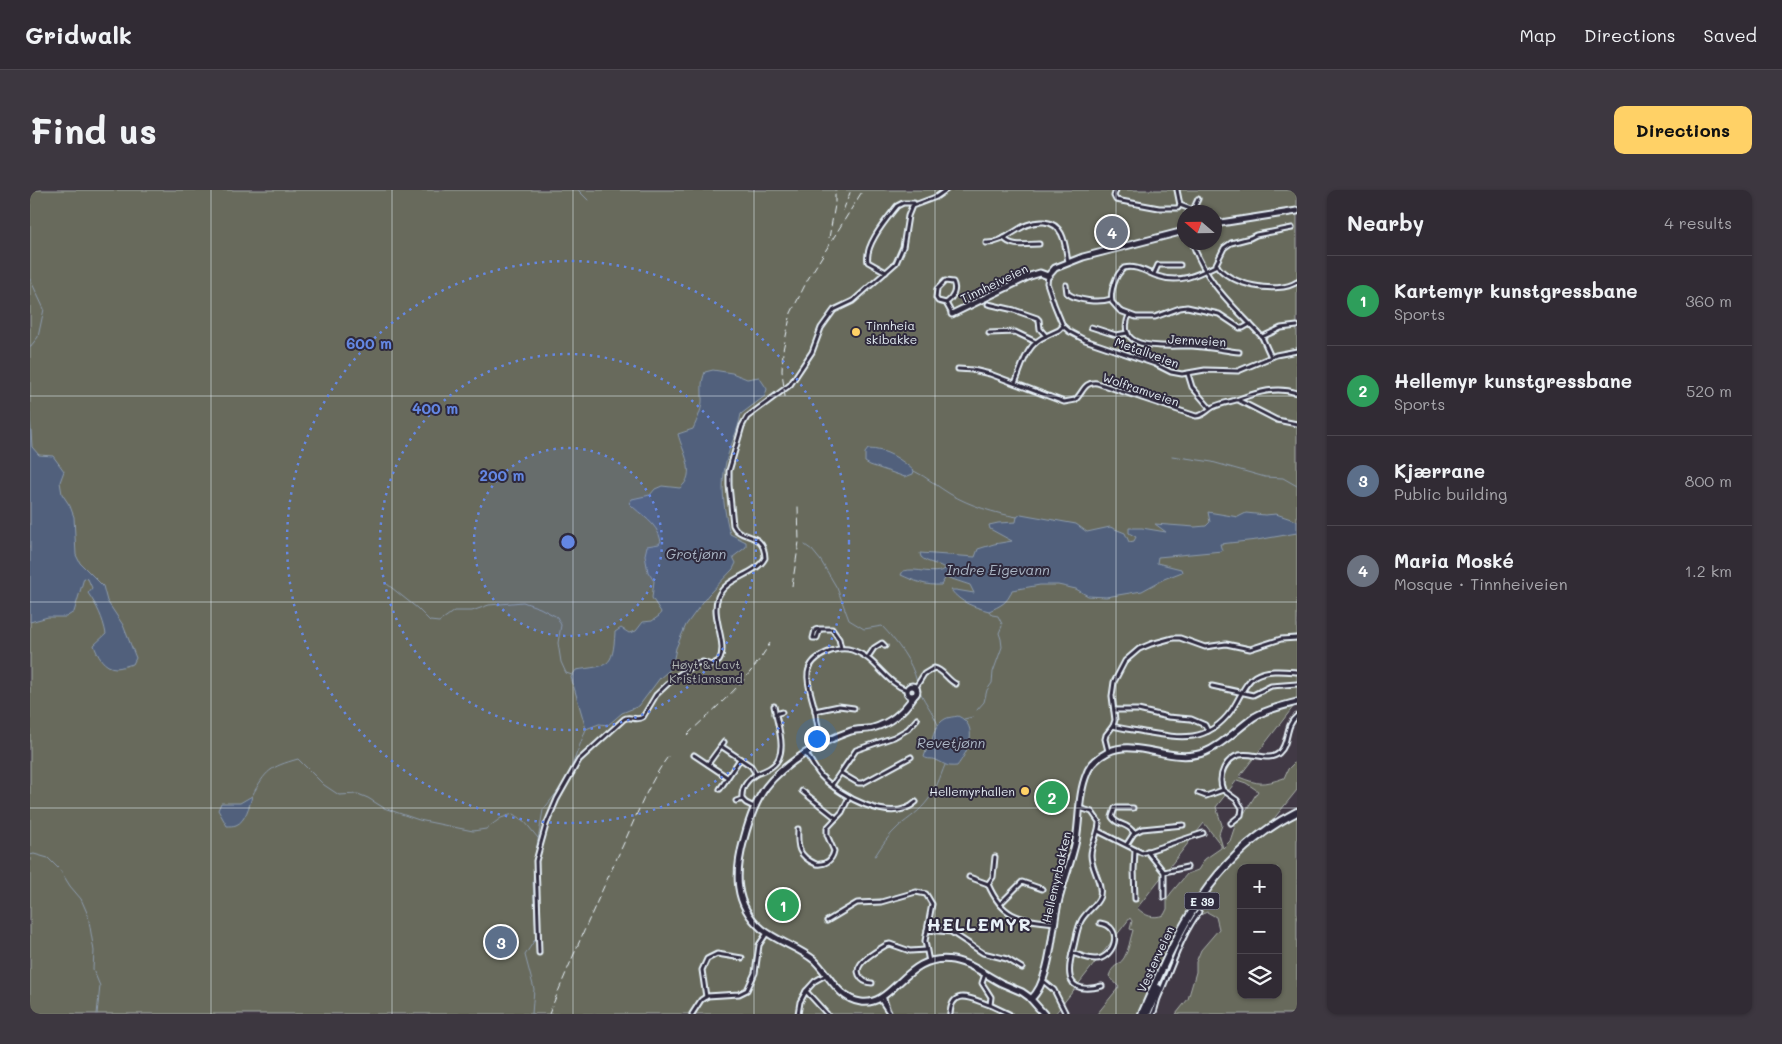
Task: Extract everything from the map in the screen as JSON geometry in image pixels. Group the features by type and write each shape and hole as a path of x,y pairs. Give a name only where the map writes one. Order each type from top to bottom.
{"highway":[{"name":"Vesterveien","path":"1144,1014 1190,918 1212,887 1261,838 1297,814"}],"street":[{"path":"886,272 868,262 868,252 878,231 897,206 929,200 946,190"},
{"path":"1116,190 1114,196 1116,200 1164,208 1177,207"},
{"path":"1177,190 1180,205"},
{"path":"1196,205 1198,198"},
{"path":"540,953 536,855 551,813 573,768 586,752 626,718 637,719 643,717 656,695 689,667 699,662 711,665 719,661 722,651 717,621 718,597 729,584 749,572 765,558 764,551 758,540 738,532 733,525 729,475 743,423 751,412 769,402 790,386 812,352 818,334 831,314 838,308 853,301 896,263 901,255 910,203"},
{"path":"1222,223 1297,211"},
{"path":"986,243 1004,238 1028,224 1052,223 1062,232 1068,262"},
{"path":"1217,265 1216,262 1222,251 1231,242 1292,228"},
{"name":"Tinnheiveien","path":"952,314 1030,276 1040,273 1048,276 1055,268 1068,262 1177,233"},
{"path":"1004,238 1012,244 1039,244"},
{"path":"1195,250 1205,272 1233,308 1262,337 1271,357"},
{"path":"1154,274 1158,265 1180,265"},
{"path":"1217,265 1205,272 1182,279 1165,278 1134,267 1124,268 1117,276 1111,299 1117,309 1128,315 1146,318 1162,315 1180,308 1188,308 1219,314 1240,328 1250,324"},
{"path":"1217,265 1234,279 1265,288 1285,288 1297,282"},
{"path":"1015,384 1025,356 1036,342 1063,326 1047,285 1048,276"},
{"path":"946,303 952,298 955,291 954,284 951,281 942,283 936,292 936,300 946,303 952,314"},
{"path":"1066,285 1067,293 1076,298 1093,300 1111,299"},
{"path":"988,304 1014,310 1036,318 1039,320 1040,329 1046,336"},
{"path":"1128,315 1126,322 1128,333"},
{"name":"Metallveien","path":"1063,326 1085,340 1147,361 1171,372 1188,374 1192,387 1210,408"},
{"path":"1262,337 1281,328 1297,326"},
{"name":"Jernveien","path":"1091,327 1116,335 1128,333 1137,342 1147,346 1194,346 1239,352"},
{"path":"989,333 1015,332 1036,342"},
{"path":"1188,374 1206,370 1238,371 1271,357 1297,351"},
{"name":"Wolframveien","path":"958,369 985,372 1064,402 1075,400 1085,386 1094,382 1193,416 1202,416 1210,408"},
{"path":"1210,408 1256,393 1277,389 1297,393"},
{"path":"1238,400 1276,420 1297,424"},
{"path":"820,629 833,630 839,638 840,648"},
{"path":"1297,638 1281,638 1250,649 1226,644 1205,647 1176,638 1143,647 1125,661 1116,676 1112,694 1116,720 1105,737 1108,751 1120,748 1133,748 1174,755 1200,754 1220,744 1257,715 1297,702"},
{"path":"868,657 879,644 882,643 885,646"},
{"path":"825,743 818,728 808,683 809,670 812,663 820,656 840,648 868,657 895,684 910,694"},
{"path":"910,694 918,691 916,687 924,674 934,668 940,670 956,684"},
{"path":"1113,726 1182,738 1198,735 1217,725 1227,716 1249,682 1258,675 1274,671 1297,672"},
{"path":"1212,686 1242,694 1255,695 1271,686 1297,684"},
{"path":"916,687 911,686 905,707 896,716 884,724 870,729 850,732 806,753 791,763 765,788 754,807 739,859 737,879 740,895 754,921 770,934 805,953 819,965 840,991 855,1000 866,1002 881,998 915,968 929,962 954,960 985,974 1020,995 1031,999 1044,1014"},
{"path":"754,807 742,799 742,792 746,783 756,774 772,767 780,756 781,744 774,706"},
{"path":"815,711 840,706 854,708"},
{"path":"1114,710 1138,710 1168,717 1191,719 1205,725 1208,730"},
{"path":"775,714 782,712"},
{"path":"1231,823 1241,815 1242,808 1236,800 1223,790 1221,775 1228,763 1234,757 1246,754 1270,758 1277,755 1284,746 1289,726 1297,716"},
{"path":"832,785 856,750 894,738 908,729 917,719"},
{"path":"708,764 724,742"},
{"path":"721,746 751,766 756,774"},
{"name":"Hellemyrbakken","path":"1031,999 1036,994 1048,961 1062,889 1073,854 1081,794 1088,770 1108,751"},
{"path":"806,753 816,770 849,797 885,810 911,806 916,802"},
{"path":"694,755 727,777"},
{"path":"841,773 858,783 863,783 911,757"},
{"path":"720,789 740,758"},
{"path":"1198,793 1206,796 1223,790"},
{"path":"802,791 836,818"},
{"path":"798,829 797,843 801,852 814,863 822,864 830,860 833,854 833,847 826,830 842,812 849,797"},
{"path":"736,801 742,799"},
{"path":"1080,808 1089,810 1096,816 1099,822 1091,855 1100,895 1097,902 1082,920 1068,970 1072,982 1078,986 1090,988 1102,986"},
{"path":"1132,808 1115,808 1112,817 1116,822 1129,826 1134,833"},
{"path":"1128,844 1134,833 1145,828 1183,825"},
{"path":"1098,831 1142,852 1203,833"},
{"path":"1135,850 1135,900"},
{"path":"1147,851 1164,872 1164,896"},
{"path":"988,884 994,874 995,857"},
{"path":"1164,872 1187,867"},
{"path":"969,877 988,884 1000,904 1006,911 1016,917 1055,924"},
{"path":"1000,904 1022,882 1042,889"},
{"path":"827,921 860,903 881,902 919,892 928,896 932,904 925,941 929,962"},
{"path":"1152,1014 1176,955 1199,912"},
{"path":"1072,953 1095,959 1107,954 1114,940 1115,933 1109,925 1100,923"},
{"path":"927,930 951,932 983,953 1007,959 1022,968"},
{"path":"692,1014 706,996 739,994 747,990 755,973 759,945 770,934"},
{"path":"872,983 862,979 858,974 858,967 863,960 886,945 893,945 910,952 926,950"},
{"path":"706,996 702,970 703,964 707,959 717,954 742,958"},
{"path":"985,974 982,983 991,997 990,1005"},
{"path":"798,1014 800,1002 814,980 824,976"},
{"path":"1042,980 1054,990 1066,1014"},
{"path":"806,992 827,1014"},
{"path":"950,1014 951,1004 954,999 959,997 990,1005 1009,1014"},
{"path":"881,998 889,1013"}],"green space":[{"name":"Høyt & Lavt Kristiansand","path":"30,190 1297,190 1297,702 1239,777 1261,783 1284,778 1288,769 1297,760 1297,790 1272,821 1297,807 1297,1014 1176,1014 1188,999 1196,972 1196,962 1201,950 1219,929 1216,917 1207,912 1198,916 1188,931 1151,1014 1097,1014 1119,987 1109,976 1112,969 1120,963 1127,952 1133,930 1130,929 1132,921 1130,918 1055,1014 30,1014","holes":["1237,780 1246,783 1258,791 1242,817 1236,823 1230,841 1223,848 1219,834 1222,825 1216,807","1204,823 1221,845 1221,848 1205,859 1198,870 1187,874 1167,899 1167,909 1164,915 1156,917 1143,913 1137,908"]}],"water":[{"name":"Grotjønn","path":"713,370 732,373 747,379 759,377 767,389 765,396 741,414 724,471 724,498 730,534 746,542 746,547 733,557 736,563 733,569 708,595 686,625 676,648 672,668 660,678 639,706 622,713 608,725 599,724 586,729 571,677 576,670 602,666 607,663 613,653 615,632 621,628 629,633 636,631 643,622 652,621 661,612 652,598 654,581 648,572 645,555 647,546 659,544 661,541 659,534 652,524 629,503 632,499 650,495 655,489 662,486 680,488 685,482 688,476 687,462 678,434 693,429 702,405 702,384 705,372"},
{"path":"30,413 32,447 39,455 53,456 64,471 60,482 62,494 70,506 74,517 76,555 80,563 103,586 107,601 123,625 136,658 133,664 118,668 108,666 97,653 94,645 106,634 99,612 88,593 92,588 88,579 84,578 74,612 66,617 48,617 30,622"},
{"path":"868,449 881,451 904,462 914,471 913,474 905,477 870,465 865,462 865,453"},
{"name":"Indre Eigevann","path":"1208,512 1238,517 1246,513 1276,514 1297,521 1297,533 1220,544 1222,551 1158,557 1157,563 1181,569 1182,572 1142,591 1106,597 1088,596 1076,589 1058,585 1040,585 1012,590 1006,601 989,611 963,601 951,590 974,593 970,585 946,577 941,585 930,585 901,575 903,571 909,570 935,572 946,569 924,559 920,553 975,557 978,549 1012,541 990,529 989,525 1016,522 1017,517 1021,514 1076,524 1087,532 1110,527 1125,533 1129,542 1134,541 1136,537 1129,533 1129,528 1166,532 1155,524 1206,526 1210,522"},
{"name":"Revetjønn","path":"958,716 965,720 969,726 970,740 965,754 957,766 948,766 934,759 924,757 927,748 932,745 934,734 939,724 946,718"},
{"path":"252,796 242,820 236,825 227,826 218,810 221,803 240,803"}],"waterway":[{"path":"578,190 588,200"},
{"path":"30,279 44,309 38,337 30,347"},
{"path":"1172,456 1212,462 1265,477 1283,478 1297,486"},
{"path":"914,471 966,502 991,511 1017,517"},
{"path":"805,545 821,561 837,588 849,620 864,629 882,626 903,652 912,667 917,682"},
{"path":"387,584 430,621 439,622 454,611 472,611 489,605 523,602 540,608 557,617 561,625 558,643 561,662 566,673 572,675"},
{"path":"989,611 992,615 998,616 1002,624"},
{"path":"977,710 984,702 987,690 992,683 993,672 1002,647 999,633 1002,626"},
{"path":"918,686 938,725"},
{"path":"964,719 973,717"},
{"path":"532,1014 534,989 525,955 536,938 533,882 543,810 566,781 586,729"},
{"path":"252,796 265,775 281,764 298,759 324,785 339,795 358,794 384,808 419,820 473,831 486,829 501,818 513,814 525,822 538,838"},
{"path":"875,856 892,833 928,800 936,788 945,765"},
{"path":"30,855 34,854 48,858 60,870 81,899 88,915 94,951 93,969 100,986 97,1014"}],"railway":[{"path":"829,238 835,205 835,190"},
{"path":"843,211 851,190"},
{"path":"785,397 782,371 783,350 791,313 808,279 863,190"},
{"path":"792,586 799,542 798,506"},
{"path":"687,735 742,682 770,643"},
{"path":"549,1014 644,798 670,754"}],"place":[{"name":"Maria Moské","path":"1112,232"},
{"name":"Tinnheia skibakke","path":"856,332"},
{"name":"Hellemyrhallen","path":"1025,791"},
{"name":"Hellemyr kunstgressbane","path":"1052,797"},
{"name":"Kartemyr kunstgressbane","path":"783,905"},
{"name":"Kjærrane","path":"501,942"}],"district":[{"name":"HELLEMYR","path":"979,924"}]}
